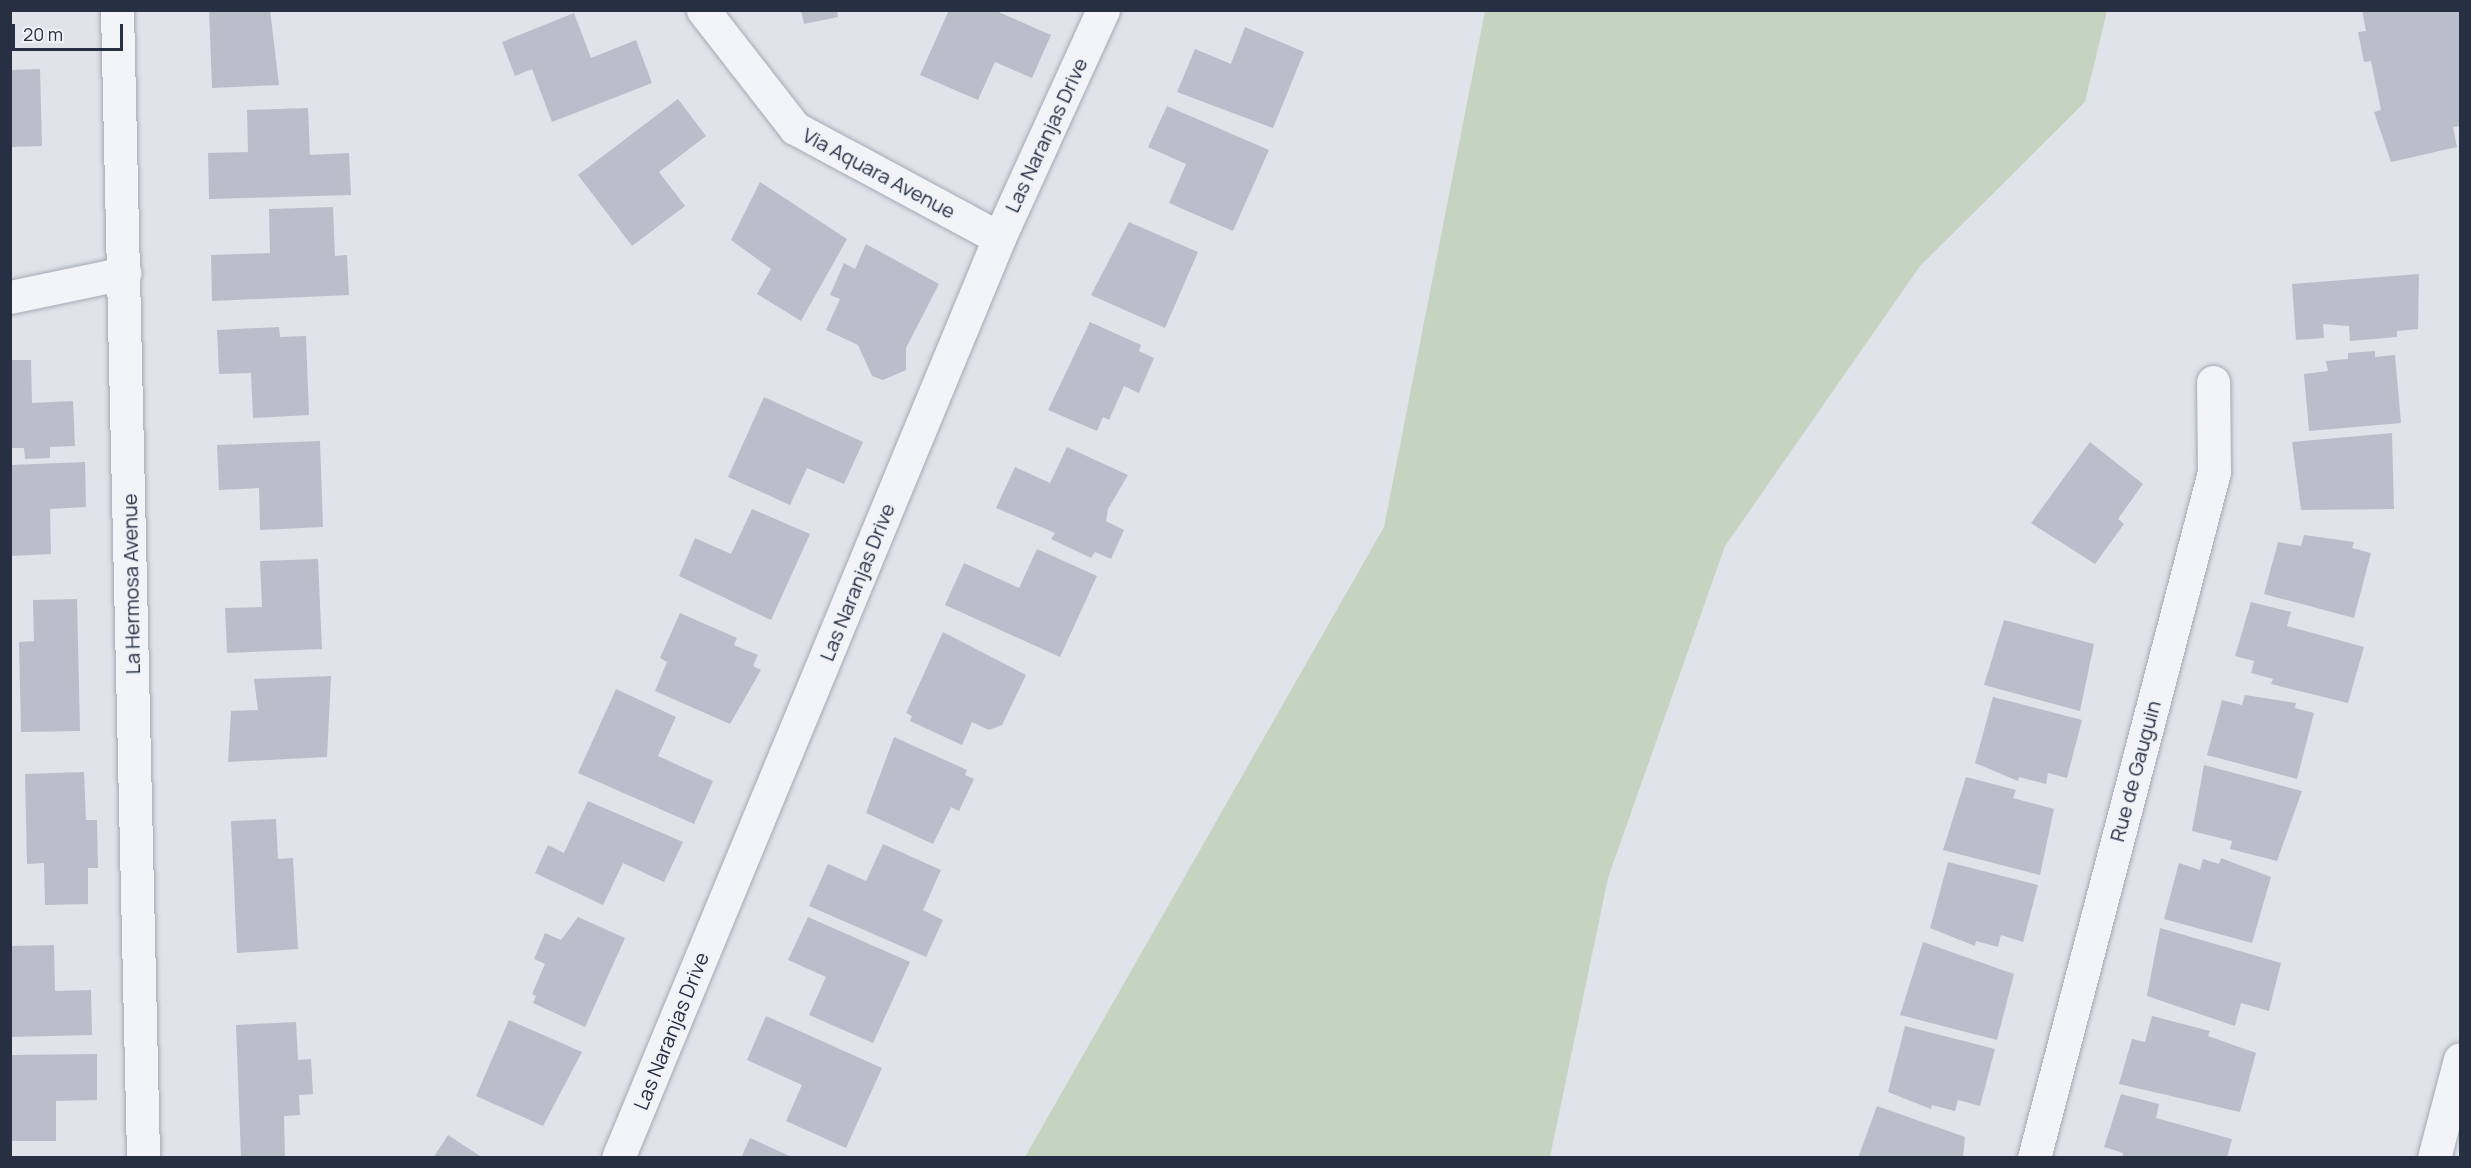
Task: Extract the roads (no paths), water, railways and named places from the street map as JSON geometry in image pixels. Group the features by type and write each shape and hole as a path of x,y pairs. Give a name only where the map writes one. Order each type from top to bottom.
{"street":[{"name":"La Hermosa Avenue","path":"117,10 125,273 143,1158"},
{"name":"Via Aquara Avenue","path":"703,10 795,128 999,238"},
{"name":"Las Naranjas Drive","path":"618,1158 999,238 1103,10"},
{"path":"10,297 125,273"},
{"name":"Rue de Gauguin","path":"2034,1158 2214,472 2213,382"},
{"path":"2434,1158 2460,1059"}]}
